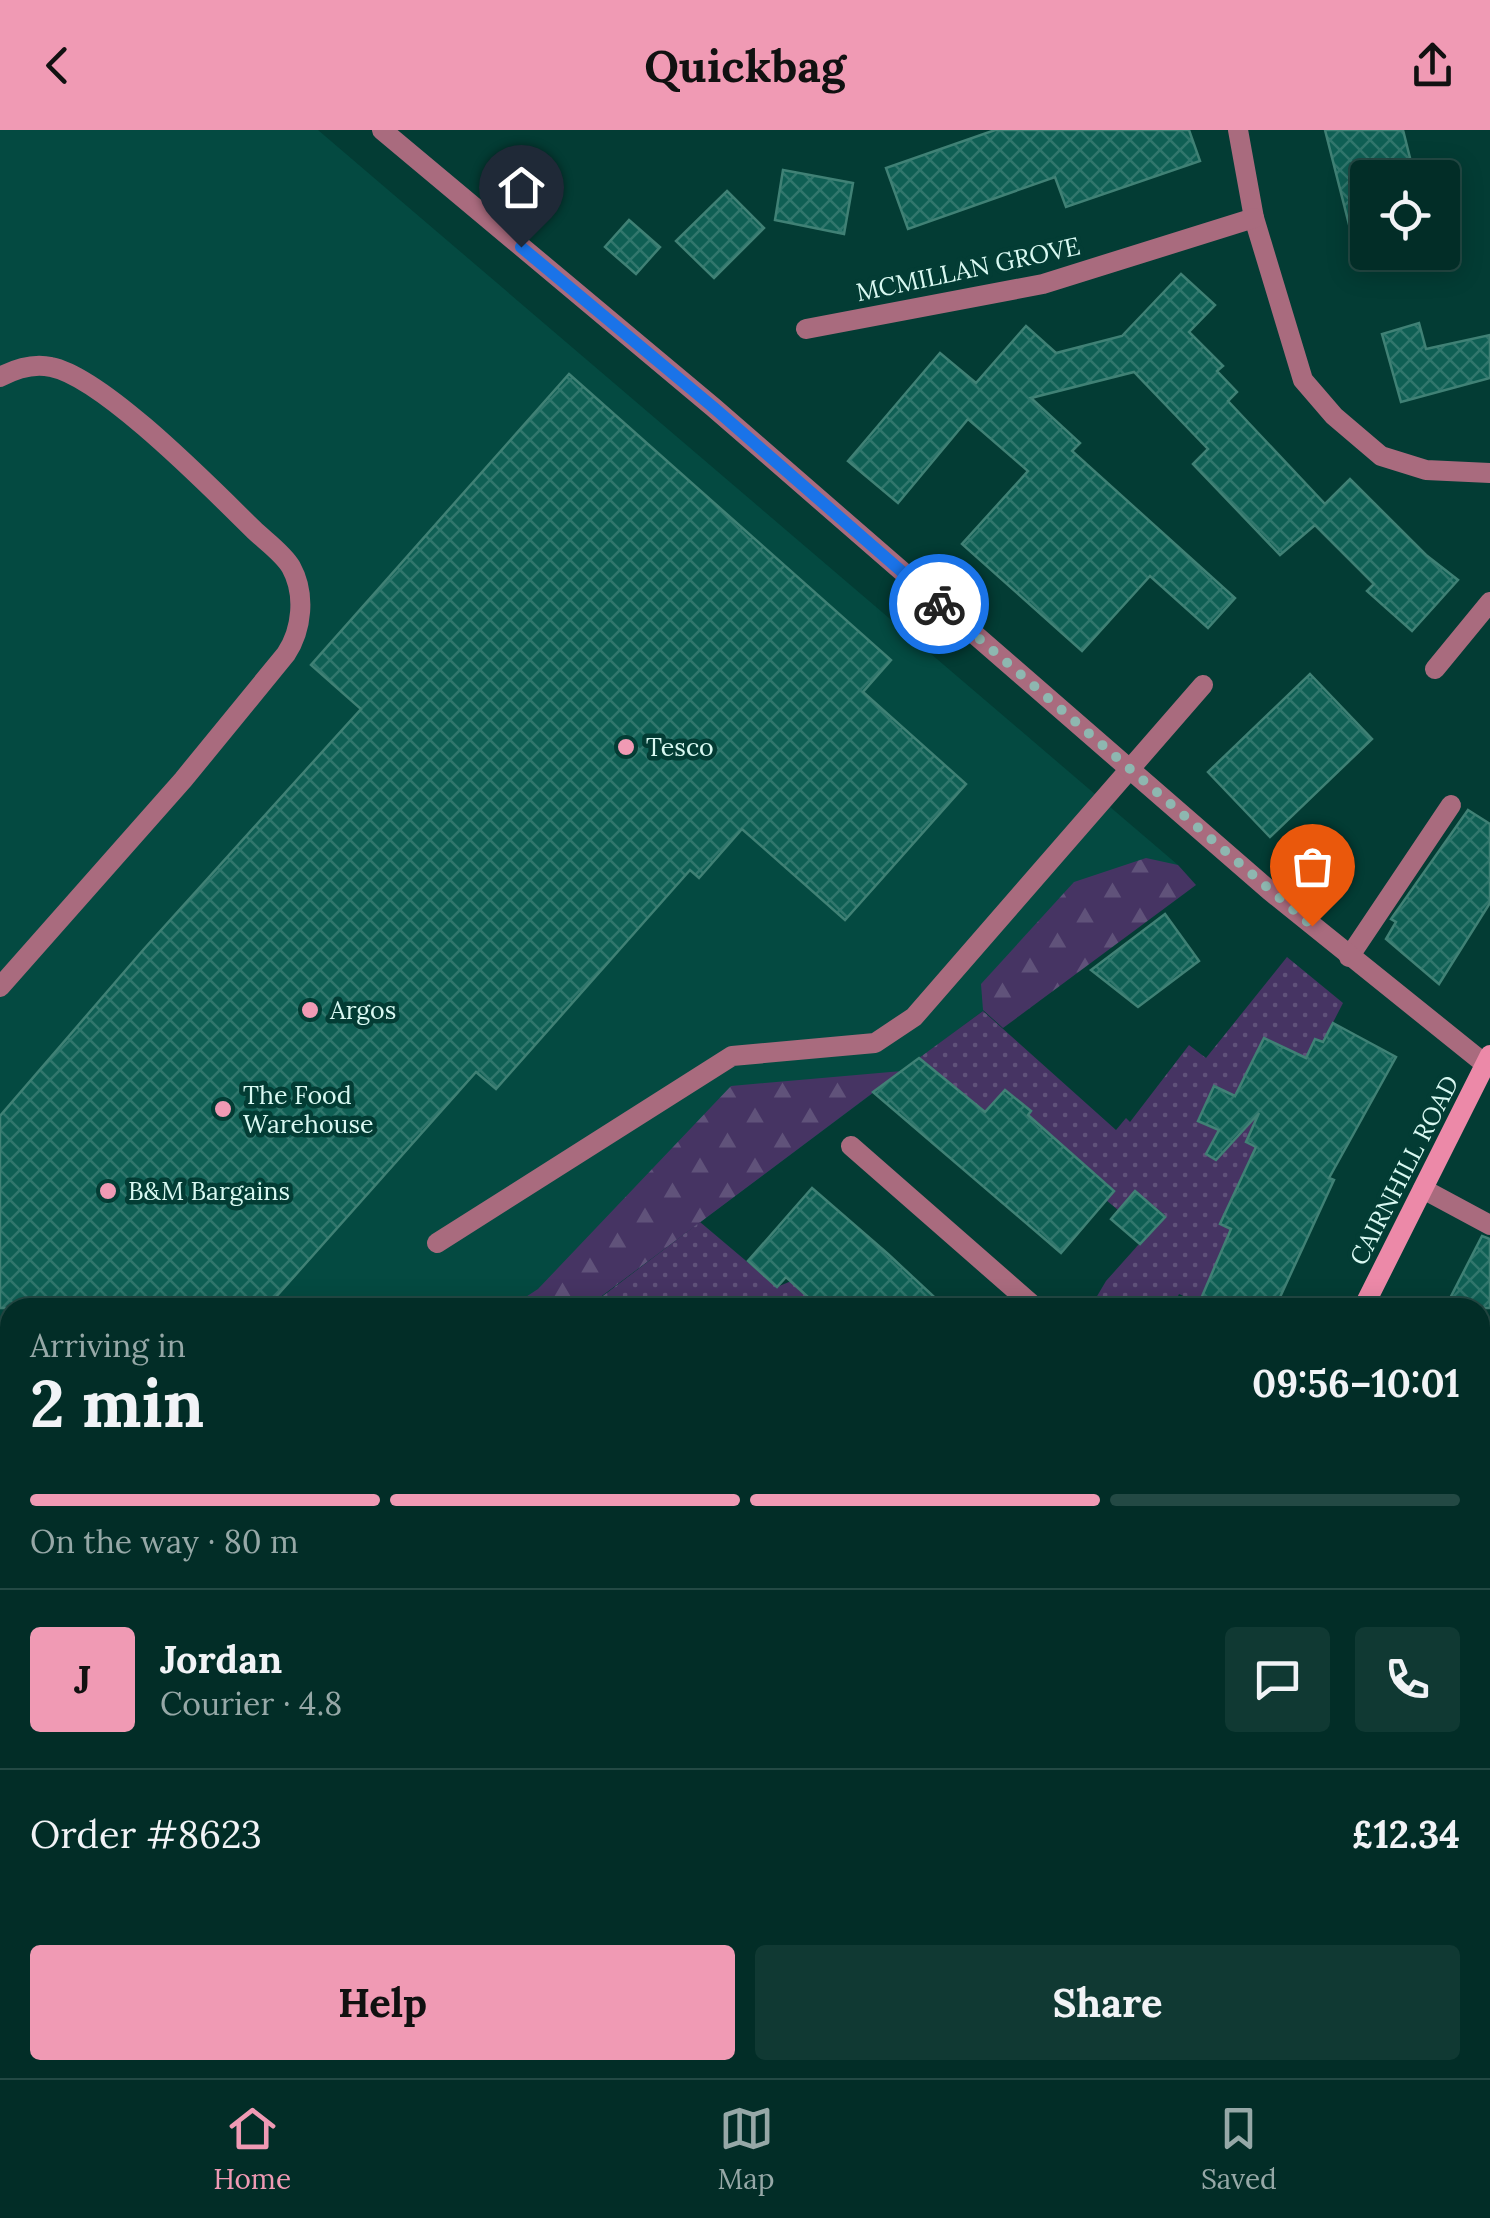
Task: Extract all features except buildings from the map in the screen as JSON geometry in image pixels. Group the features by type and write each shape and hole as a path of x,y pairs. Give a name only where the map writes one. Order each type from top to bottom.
{"main road":[{"name":"CAIRNHILL ROAD","path":"1368,1298 1488,1059"}],"street":[{"path":"382,130 713,407 1349,957 1488,1059"},
{"path":"1238,130 1254,218 1303,380 1334,416 1381,456 1426,470 1489,476"},
{"name":"MCMILLAN GROVE","path":"806,329 1043,284 1254,218"},
{"path":"0,377 17,368 52,367 96,389 217,494 291,566 301,600 296,638 286,654 183,780 0,988"},
{"path":"1435,669 1490,602"},
{"path":"437,1244 732,1056 875,1043 914,1017 1203,685"},
{"path":"1349,957 1450,805"},
{"path":"851,1146 1025,1298"},
{"path":"1423,1189 1490,1225"}],"shaded area":[{"path":"0,130 318,130 1178,865 599,1298 0,1298"}],"green space":[{"path":"1146,858 1178,865 1196,885 1003,1028 983,1010 981,984 1074,882"},
{"path":"1287,957 1343,1003 1323,1042 1315,1040 1300,1069 1295,1092 1222,1261 1202,1298 1179,1294 1177,1298 1096,1298 1106,1281 1165,1215 1135,1191 1118,1210 1106,1200 1114,1191 1050,1151 1005,1091 985,1112 919,1058 983,1011 1116,1130 1126,1118 1130,1122 1189,1045 1206,1058"},
{"path":"902,1071 599,1298 524,1298 538,1289 731,1086"},
{"path":"700,1222 777,1287 803,1276 815,1298 600,1298"}],"way so far":[{"path":"939,604 1312,926"}],"place":[{"name":"Tesco","path":"626,747"},
{"name":"Argos","path":"310,1010"},
{"name":"The Food Warehouse","path":"223,1109"},
{"name":"B&M Bargains","path":"108,1191"}],"route":[{"path":"521,247 713,407 939,604"}]}
